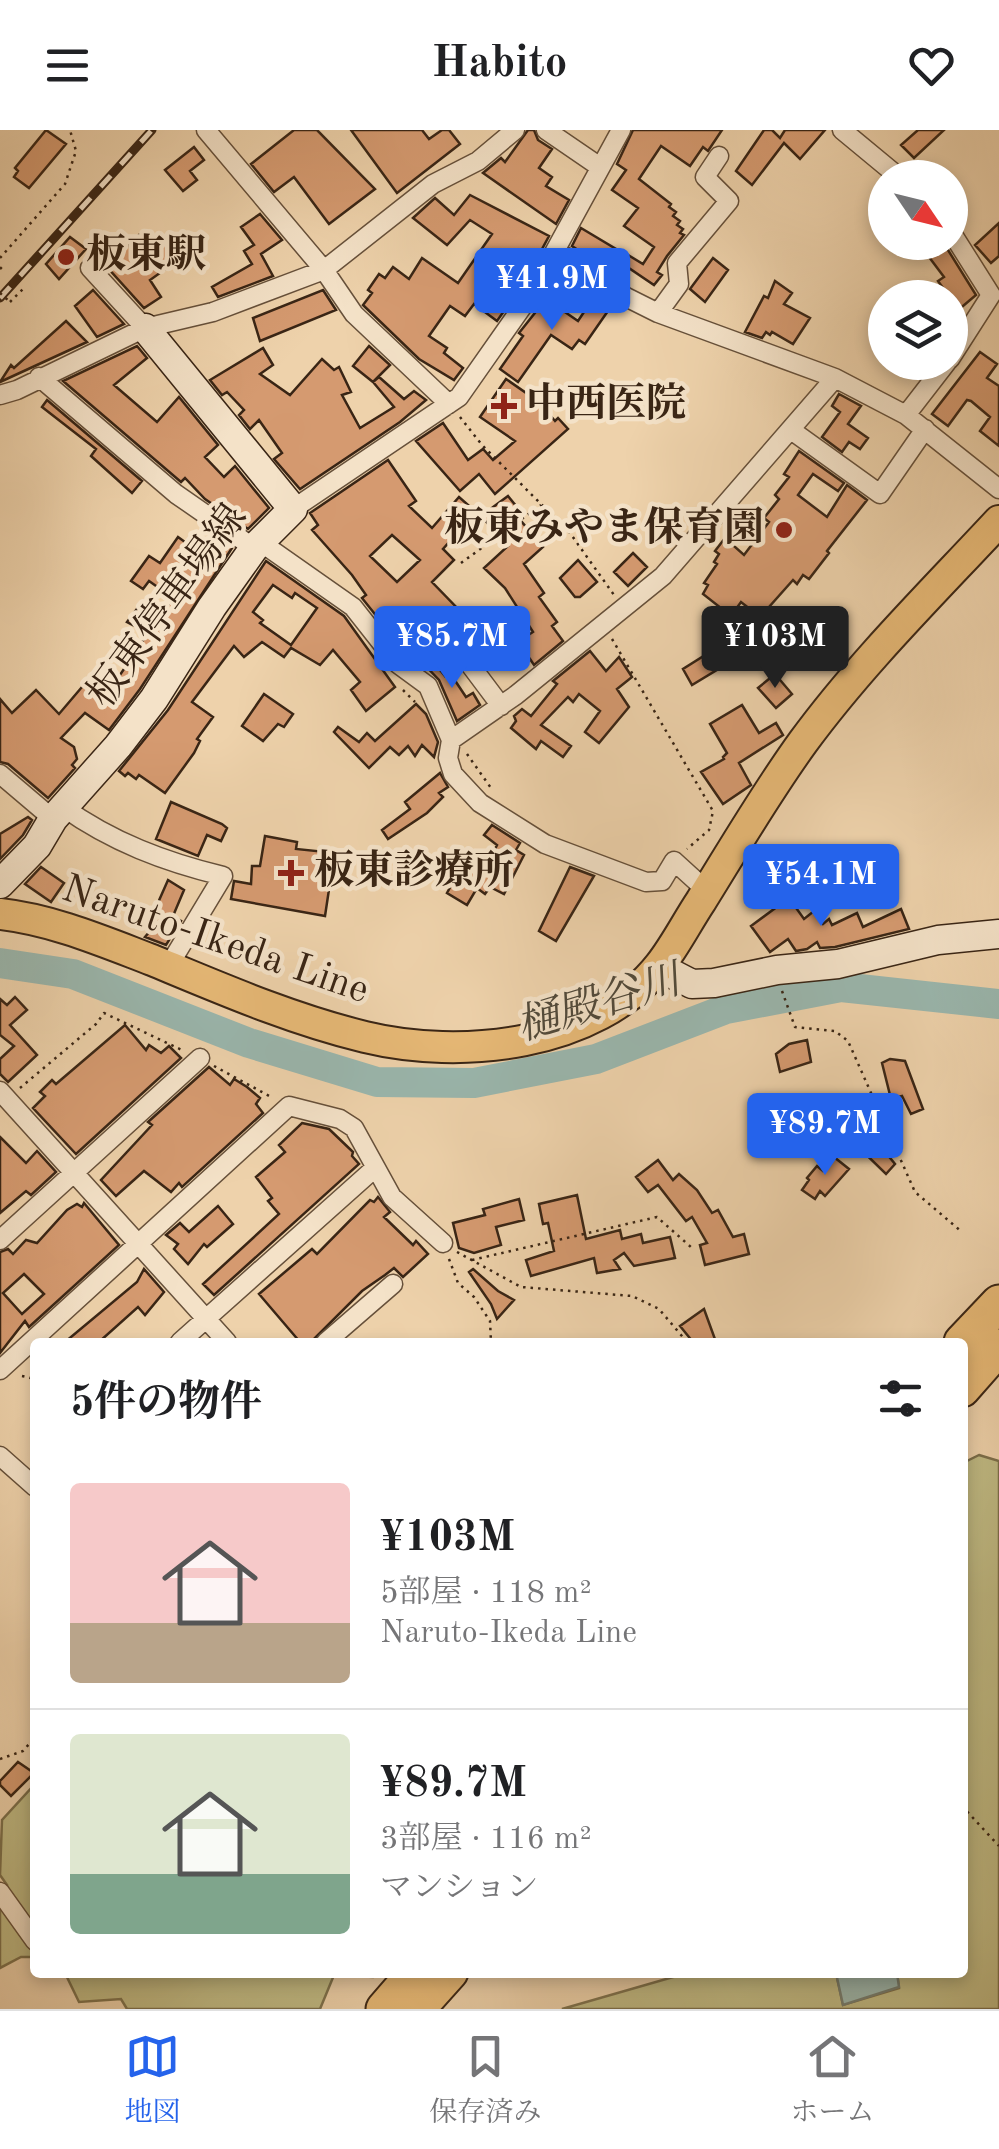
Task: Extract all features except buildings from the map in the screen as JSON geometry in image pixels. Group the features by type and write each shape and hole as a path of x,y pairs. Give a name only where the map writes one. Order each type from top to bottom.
{"highway":[{"path":"966,1338 999,1302"},
{"path":"968,1382 999,1347"},
{"path":"384,2009 411,1978"},
{"path":"417,2009 445,1978"}],"main road":[{"name":"板東停車場線","path":"0,884 37,846 58,813 154,699 212,606 257,544 292,508 145,328"},
{"name":"Naruto-Ikeda Line","path":"0,914 26,916 83,933 308,1021 369,1038 441,1047 496,1046 537,1038 594,1018 628,996 659,967 768,790 822,717 999,521"},
{"path":"659,967 692,984 714,982 838,964 938,940 999,934"}],"street":[{"path":"206,130 324,270 354,314 449,404"},
{"path":"0,394 145,328 213,312 324,270 433,184 478,160 515,130"},
{"path":"546,130 600,167"},
{"path":"292,508 459,397 557,251 621,130"},
{"path":"844,131 879,160"},
{"path":"658,314 678,284 677,263 730,201 705,177 719,156"},
{"path":"557,251 658,314 835,378 906,415 999,488"},
{"path":"968,258 991,294 968,331"},
{"path":"90,268 145,328"},
{"path":"40,377 176,494 353,607 398,664 428,686 451,740 448,758 453,774 480,803 544,844 646,882 662,881 674,861 707,891"},
{"path":"451,740 500,706 663,576 835,378"},
{"path":"906,415 934,380"},
{"path":"791,430 880,494 924,429"},
{"path":"474,623 453,642 500,706"},
{"path":"0,774 58,813 98,832 176,865 223,876 168,967"},
{"path":"0,1240 200,1058"},
{"path":"2,1098 223,1338"},
{"path":"36,1338 289,1106 340,1119 354,1128 392,1196 443,1243"},
{"path":"185,1338 375,1168"},
{"path":"331,1338 393,1284"},
{"path":"0,1370 30,1343"},
{"path":"0,1456 30,1483"},
{"path":"0,1892 30,1934"}],"path":[{"path":"0,258 65,184 76,152 70,130"},
{"path":"0,294 10,302 25,287"},
{"path":"449,404 482,444 570,533 624,609"},
{"path":"461,563 542,504"},
{"path":"604,625 713,811 708,830 674,861"},
{"path":"779,982 795,1027 835,1031 848,1041 914,1192 962,1232"},
{"path":"2,1098 96,1024 104,1013 289,1106"},
{"path":"471,1260 657,1217 692,1248"},
{"path":"443,1243 521,1287 632,1296 660,1309 684,1338"},
{"path":"443,1243 458,1283 474,1297 490,1321 492,1338"},
{"path":"0,1759 22,1751 30,1742"},
{"path":"968,1812 999,1846"}],"shaded area":[{"path":"979,1455 999,1461 999,2009 562,2009 670,1978 837,1978 843,2005 899,1988 898,1978 968,1978 968,1460"},
{"path":"30,1789 30,1957 21,1957 0,1968 0,1890 7,1885 0,1875 2,1820"},
{"path":"67,1978 333,1978 320,2009 127,2009 121,1999 79,2002"}],"water":[{"path":"837,1978 898,1978 899,1987 843,2005"}],"waterway":[{"name":"樋殿谷川","path":"0,963 73,974 249,1043 377,1082 474,1083 596,1059 726,1009 841,987 999,1004"}],"railway":[{"path":"0,298 152,130"}],"place":[{"name":"板東駅","path":"66,257"},
{"name":"中西医院","path":"504,406"},
{"name":"板東みやま保育園","path":"784,530"},
{"name":"板東診療所","path":"291,873"}]}
